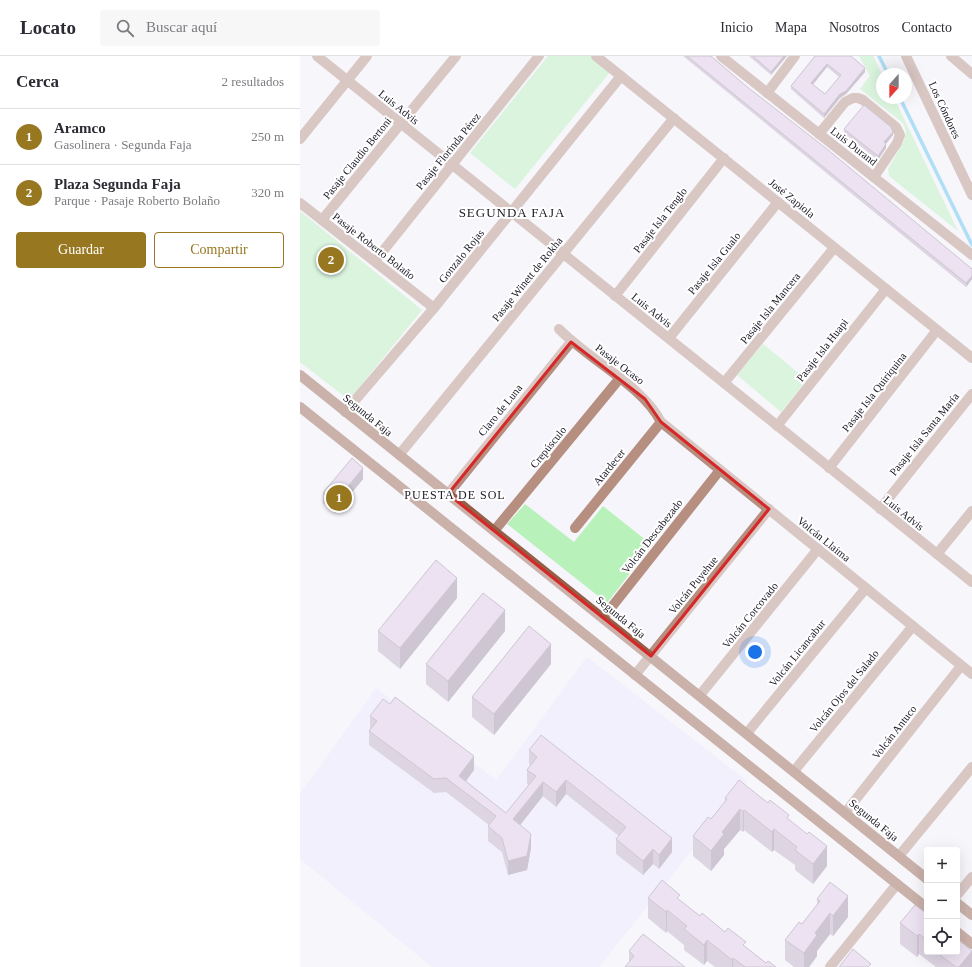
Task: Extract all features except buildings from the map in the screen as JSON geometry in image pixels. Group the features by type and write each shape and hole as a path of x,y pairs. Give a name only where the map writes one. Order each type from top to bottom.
{"main road":[{"name":"Segunda Faja","path":"300,375 924,877"},
{"path":"300,407 924,906"},
{"path":"960,905 972,915"},
{"path":"960,934 972,944"}],"street":[{"name":"Luis Advis","path":"317,56 972,582"},
{"path":"300,139 367,56"},
{"name":"Pasaje Claudio Bertoni","path":"322,220 456,56"},
{"name":"Pasaje Florinda Pérez","path":"375,261 540,56"},
{"name":"José Zapiola","path":"596,56 972,358"},
{"name":"Luis Durand","path":"721,56 972,255"},
{"path":"767,93 795,56"},
{"name":"Los Cóndores","path":"906,56 972,196"},
{"path":"951,56 972,74"},
{"name":"Gonzalo Rojas","path":"345,412 434,308 622,76"},
{"path":"819,134 845,102 853,98 863,100 896,127 900,135 897,143 874,177"},
{"name":"Pasaje Winett de Rokha","path":"399,455 674,118"},
{"name":"Pasaje Isla Tenglo","path":"615,296 724,158"},
{"name":"Pasaje Roberto Bolaño","path":"300,202 434,308"},
{"name":"Pasaje Isla Gualo","path":"669,338 778,202"},
{"name":"Pasaje Isla Mancera","path":"724,383 834,248"},
{"name":"Pasaje Isla Huapi","path":"777,426 886,289"},
{"name":"Pasaje Ocaso","path":"559,329 571,342 620,378 645,399 661,422"},
{"name":"Pasaje Isla Quiriquina","path":"829,468 937,330"},
{"name":"Claro de Luna","path":"448,494 571,342"},
{"name":"Crepúsculo","path":"494,531 620,378"},
{"name":"Pasaje Isla Santa María","path":"880,508 972,394"},
{"name":"Volcán Llaima","path":"661,422 972,674"},
{"name":"Atardecer","path":"575,528 661,422"},
{"name":"Volcán Descabezado","path":"603,618 720,470"},
{"name":"Volcán Puyehue","path":"635,675 769,509"},
{"path":"937,554 972,511"},
{"name":"Volcán Corcovado","path":"700,696 818,549"},
{"name":"Volcán Licancabur","path":"747,733 866,588"},
{"name":"Volcán Ojos del Salado","path":"794,771 912,626"},
{"name":"Volcán Antuco","path":"845,813 962,666"},
{"path":"899,856 972,768"},
{"path":"960,891 972,877"},
{"path":"830,967 897,884"}],"highlighted area":[{"path":"571,342 645,399 661,422 769,509 651,656 448,494"}],"shaded area":[{"path":"587,657 747,781 599,967 432,967 300,859 300,794 376,688 496,780"}],"green space":[{"path":"548,56 590,56 610,72 515,189 470,153"},
{"path":"859,56 873,56 879,68 876,68 876,102 860,89 870,76"},
{"path":"879,104 897,104 958,231 889,176 888,169 904,141 906,132 903,123"},
{"path":"300,211 422,310 349,400 300,362"},
{"path":"763,344 807,380 781,412 737,375"},
{"path":"525,504 574,542 603,506 652,545 607,603 507,524"}],"waterway":[{"path":"879,56 885,68"},
{"path":"903,104 972,245"}],"place":[{"name":"Plaza Segunda Faja","path":"331,260"},
{"name":"Aramco","path":"339,498"}],"district":[{"name":"SEGUNDA FAJA","path":"512,212"},
{"name":"PUESTA DE SOL","path":"455,495"}]}
